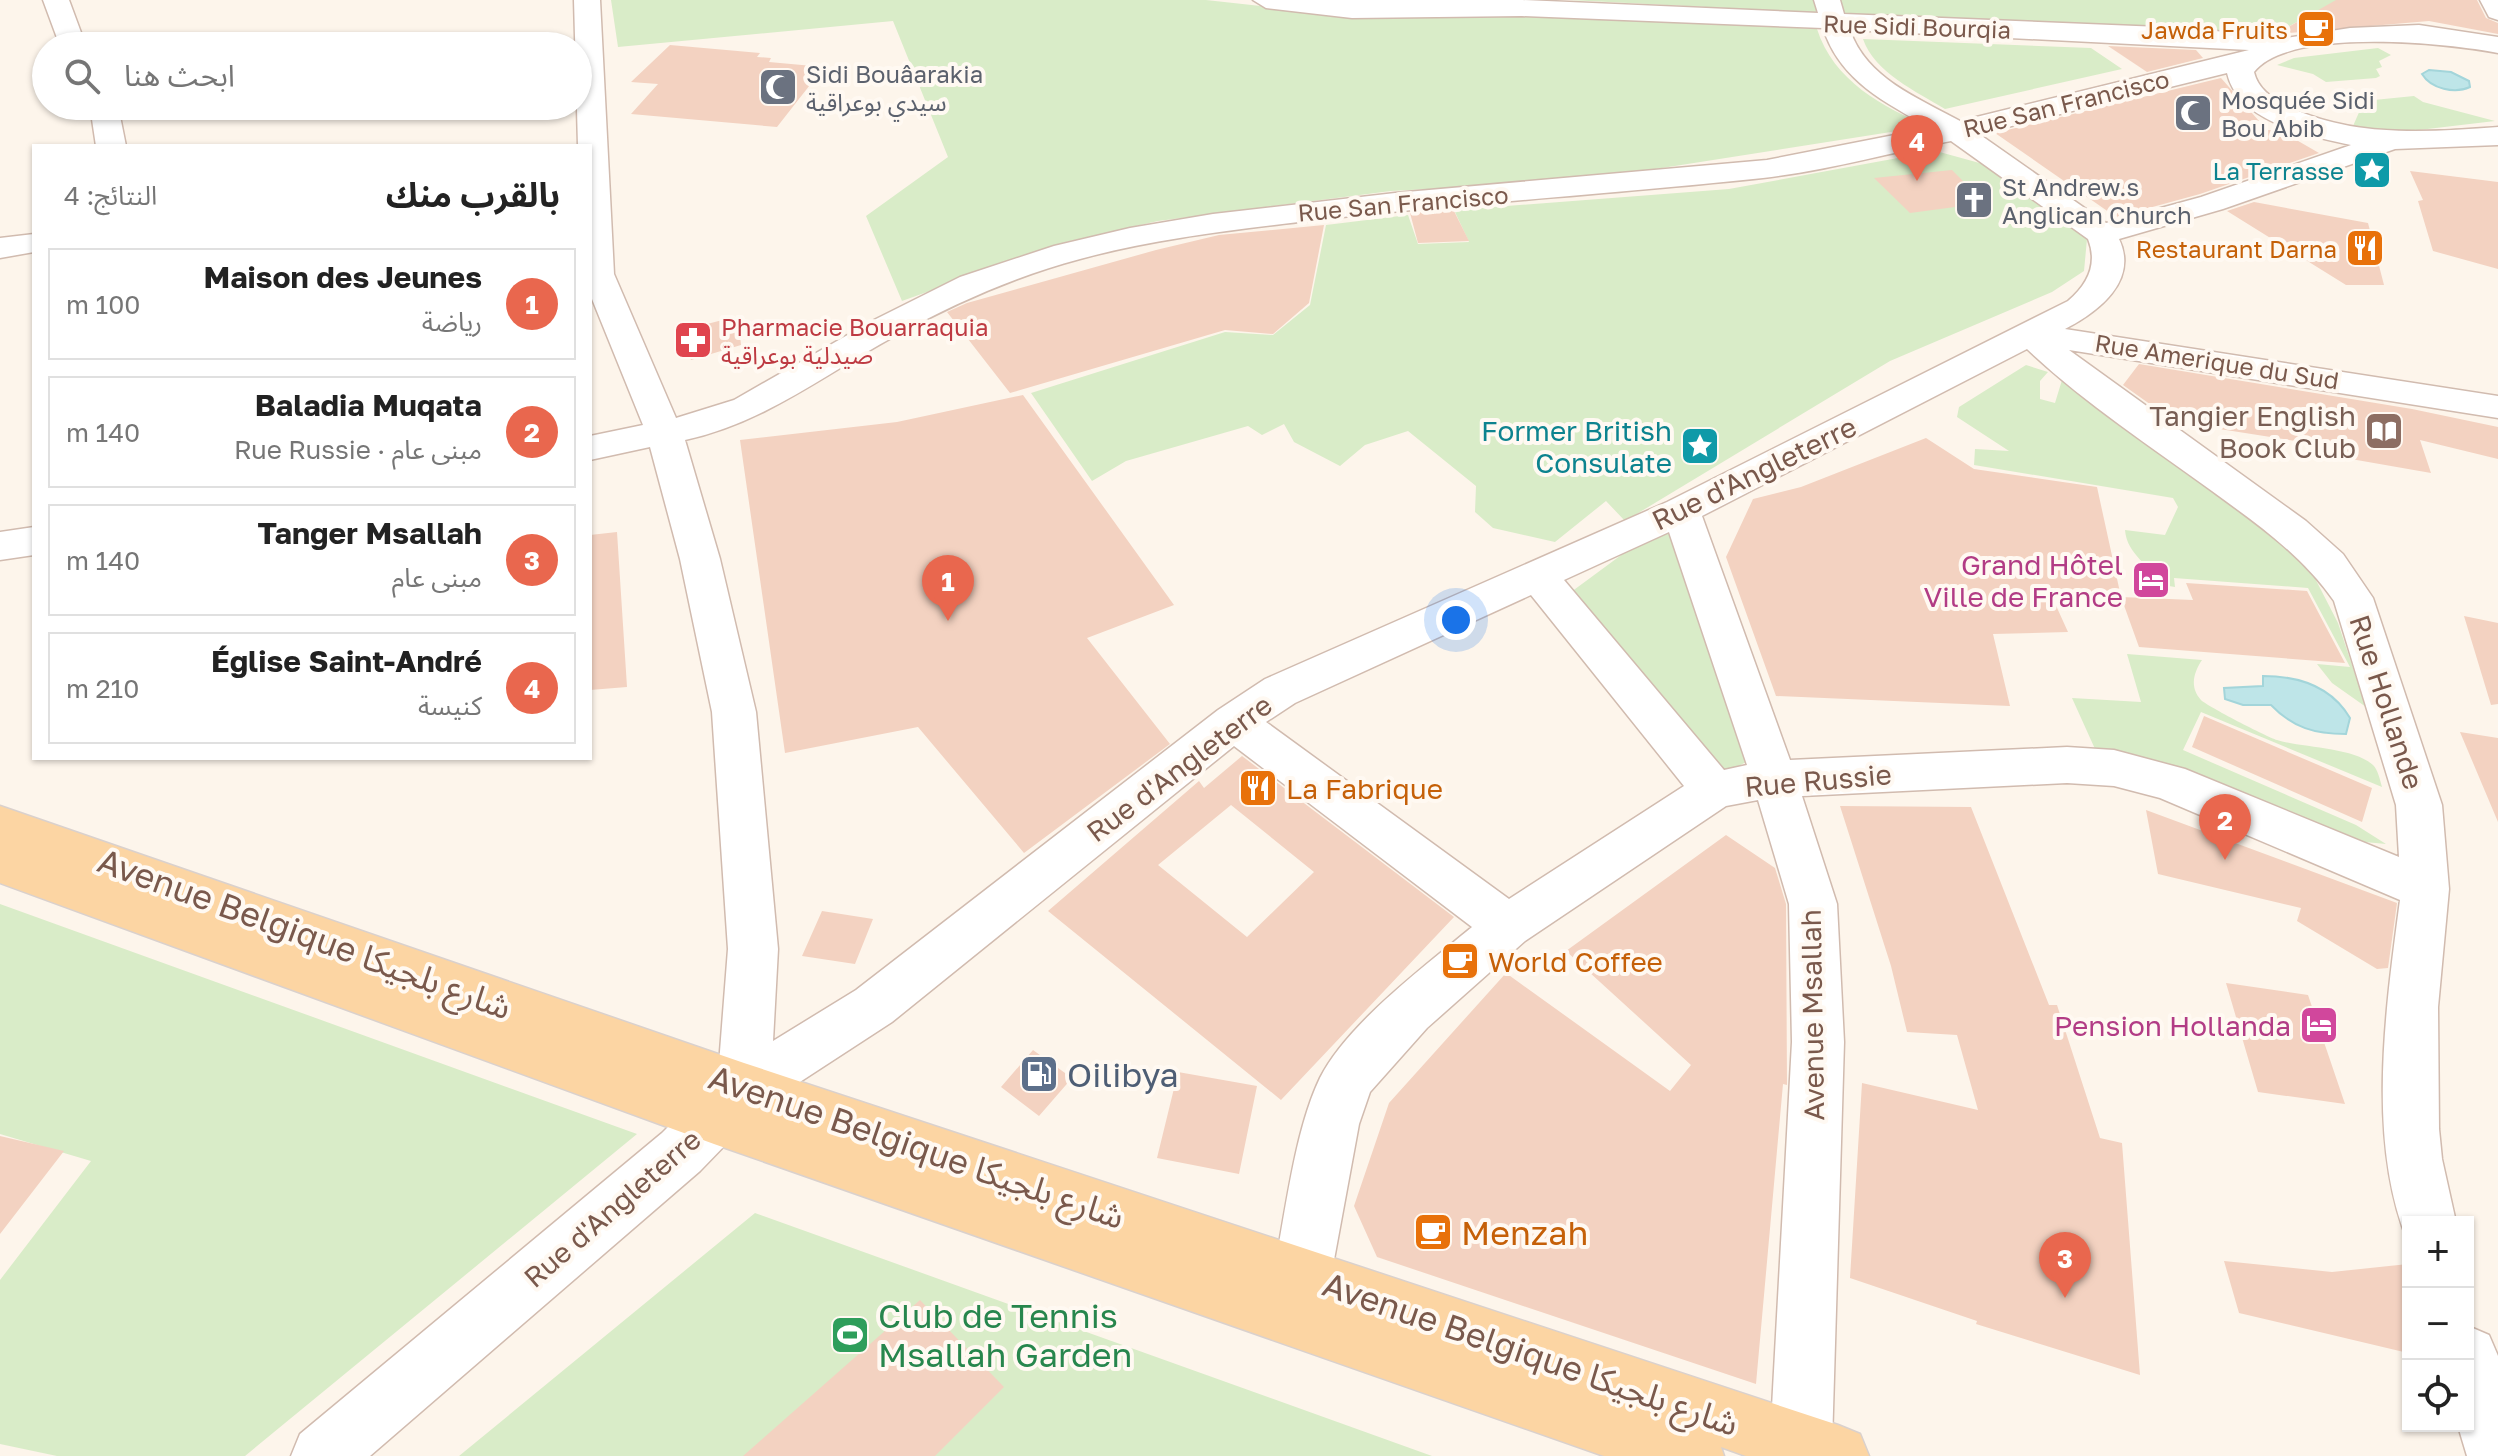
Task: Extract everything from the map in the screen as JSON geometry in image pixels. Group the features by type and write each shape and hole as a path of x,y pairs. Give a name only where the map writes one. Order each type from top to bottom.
{"main road":[{"name":"Avenue Belgique شارع بلجيكا","path":"0,825 729,1103 1693,1456"},
{"name":"Avenue Belgique شارع بلجيكا","path":"0,863 729,1103 1302,1276 1820,1450"}],"street":[{"path":"56,0 68,32"},
{"path":"587,0 588,32"},
{"name":"Rue Sidi Bourqia","path":"1266,0 1330,9 1831,12 2283,45"},
{"name":"Rue Sidi Bourqia","path":"1363,0 1405,8"},
{"path":"2493,0 2498,12"},
{"path":"1831,12 1843,49 1856,67 1881,88 1956,131 2101,234 2254,189 2385,142"},
{"path":"2283,45 2379,34 2424,22 2498,45"},
{"name":"Rue San Francisco","path":"592,448 665,434 747,408 884,328 972,284 1065,253 1117,240 1213,223 1395,202 1767,169 1956,131 2249,59 2283,45"},
{"path":"2249,59 2242,64 2241,83 2262,103 2321,130 2385,142 2498,136"},
{"path":"106,120 111,144"},
{"path":"591,120 591,144"},
{"path":"592,163 598,274 665,434 700,559 734,712 753,949 729,1103"},
{"name":"Rue d'Angleterre","path":"322,1456 681,1152 729,1103 874,1006 1234,722 1280,691 1681,511 2080,308 2102,288 2108,246 2101,234"},
{"path":"0,248 32,243"},
{"name":"Rue Amerique du Sud","path":"2031,334 2368,384 2498,407"},
{"name":"Rue Hollande","path":"2031,334 2073,373 2292,530 2339,577 2353,598 2418,792 2425,889 2412,1007 2411,1074 2414,1159 2427,1216"},
{"name":"Avenue Msallah","path":"1681,511 1803,866 1813,904 1817,944 1820,1450"},
{"path":"0,546 32,541"},
{"path":"1536,574 1714,790"},
{"path":"1234,722 1508,926"},
{"name":"Rue Russie","path":"1302,1276 1332,1124 1340,1094 1351,1075 1409,1012 1508,926 1714,790 1771,779 2067,765 2114,768 2138,772 2199,793 2425,889"},
{"path":"2469,1360 2498,1456"}],"green space":[{"path":"611,0 1206,0 1354,16 1522,13 1817,29 1835,63 1862,90 1894,110 1929,126 1579,181 1391,191 1158,221 1066,242 902,301 866,216 948,157 893,21 618,47"},
{"path":"1569,0 2385,0 2313,13 2286,28 2241,34"},
{"path":"1863,39 2091,48 2122,69 1945,109 1886,71"},
{"path":"2378,48 2391,55 2379,61 2382,67 2376,69 2380,76 2376,78 2326,82 2313,74 2277,65 2294,58"},
{"path":"2414,96 2423,102 2495,121 2402,132 2353,126 2364,101"},
{"path":"1936,151 1994,167 2084,230 2087,239 2084,271 2052,292 1890,361 1625,521 1606,501 1555,542 1493,528 1475,512 1476,486 1408,431 1365,445 1340,466 1294,442 1284,424 1262,435 1248,426 1126,461 1092,481 1031,393 1225,332 1273,335 1310,305 1326,225 1408,215 1418,244 1469,242 1454,210 1729,189"},
{"path":"2026,365 2048,372 2040,381 2040,399 2055,403 2062,380 2302,553 2338,623 2366,707 2332,683 2317,664 2350,667 2308,588 2174,578 2175,587 2163,585 2134,553 2125,530 2165,535 2178,507 2173,498 1974,465 1975,449 2009,451 1957,417 1959,407"},
{"path":"1681,511 1746,762 1726,773 1567,595"},
{"path":"2127,654 2202,660 2194,685 2201,700 2277,740 2340,751 2373,765 2382,787 2201,712 2183,750 2356,825 2386,844 2333,839 2100,760 2072,698 2141,702"},
{"path":"0,904 637,1134 245,1456 57,1456 0,1444 0,1280 91,1161 0,1134"},
{"name":"Club de Tennis Msallah Garden","path":"755,1213 1432,1456 459,1456"}],"water":[{"path":"2429,70 2451,72 2469,81 2470,87 2457,90 2437,87 2422,74"},
{"path":"2263,676 2289,678 2324,691 2350,718 2346,734 2305,728 2271,705 2243,705 2225,699 2224,688 2263,686"}],"building":[{"path":"2336,0 2477,0 2486,18 2498,23 2498,34 2429,21 2276,34"},
{"name":"Sidi Bouâarakia سيدي بوعراقية","path":"670,45 760,53 757,57 771,58 769,62 824,67 777,127 631,114 658,84 631,82"},
{"path":"2108,46 2196,50 2203,58 2147,72"},
{"path":"2221,78 2267,130 2279,130 2319,153 2200,194 2116,217 1995,133"},
{"path":"1952,170 1985,203 1910,213 1874,178"},
{"path":"2410,171 2498,182 2498,269 2433,251 2418,201 2423,200"},
{"path":"2254,202 2368,223 2384,285 2346,285 2227,211"},
{"path":"1453,209 1469,241 1418,243 1410,213"},
{"path":"1324,225 1309,303 1273,334 1225,330 1010,393 947,312 967,303 1219,235"},
{"path":"738,316 741,345 691,360 680,331"},
{"path":"2139,364 2412,409 2498,427 2498,459 2420,440 2431,473 2311,452 2308,443 2175,422 2123,385"},
{"path":"1023,395 1174,605 1087,638 1170,744 1024,853 918,727 785,753 740,440 897,422"},
{"path":"1926,438 1974,469 2097,487 2121,597 2048,588 2068,632 1993,634 2010,706 1776,696 1726,557 1753,499 1801,487"},
{"path":"617,532 627,687 592,690 592,535"},
{"path":"2186,583 2307,591 2345,663 2139,647 2121,597 2193,600"},
{"path":"2464,616 2498,623 2498,704 2491,705"},
{"path":"2204,716 2372,788 2362,822 2192,747"},
{"path":"2460,732 2498,738 2498,822"},
{"path":"1242,756 1454,917 1281,1100 1048,911 1199,781 1204,788","holes":["1231,805 1314,872 1247,937 1158,865"]},
{"path":"1840,806 1971,807 2049,1005 2057,1005 2100,1138 2122,1143 2140,1375 1976,1324 1977,1321 1850,1278 1862,1083 1978,1110 1957,1035 1907,1032 1891,966"},
{"path":"2146,810 2397,903 2388,968 2377,969 2297,921 2301,908 2158,874"},
{"path":"1726,835 1775,868 1786,904 1787,1085 1783,1084 1756,1384 1377,1257 1354,1206 1389,1103 1506,973 1670,1091 1691,1065 1566,951"},
{"path":"822,911 873,919 855,964 802,956"},
{"path":"2226,983 2308,995 2345,1104 2258,1092"},
{"path":"1033,1050 1072,1078 1039,1116 1001,1087"},
{"path":"1178,1072 1257,1086 1239,1174 1157,1158"},
{"path":"0,1136 64,1151 0,1234"},
{"path":"2224,1261 2332,1272 2402,1265 2402,1352 2239,1313"},
{"path":"920,1300 1004,1387 935,1456 743,1456"}],"place":[{"name":"Jawda Fruits","path":"2316,29"},
{"name":"Sidi Bouâarakia سيدي بوعراقية","path":"778,87"},
{"name":"Mosquée Sidi Bou Abib","path":"2193,113"},
{"name":"La Terrasse","path":"2372,170"},
{"name":"Église Saint-André","path":"1917,181"},
{"name":"St Andrew.s Anglican Church","path":"1974,200"},
{"name":"Restaurant Darna","path":"2365,248"},
{"name":"Pharmacie Bouarraquia صيدلية بوعراقية","path":"693,340"},
{"name":"Tangier English Book Club","path":"2384,431"},
{"name":"Former British Consulate","path":"1700,446"},
{"name":"Grand Hôtel Ville de France","path":"2151,580"},
{"name":"Maison des Jeunes","path":"948,621"},
{"name":"La Fabrique","path":"1258,788"},
{"name":"Baladia Muqata","path":"2225,860"},
{"name":"World Coffee","path":"1460,961"},
{"name":"Pension Hollanda","path":"2319,1025"},
{"name":"Oilibya","path":"1039,1074"},
{"name":"Menzah","path":"1433,1232"},
{"name":"Tanger Msallah","path":"2065,1298"},
{"name":"Club de Tennis Msallah Garden","path":"850,1335"}]}
